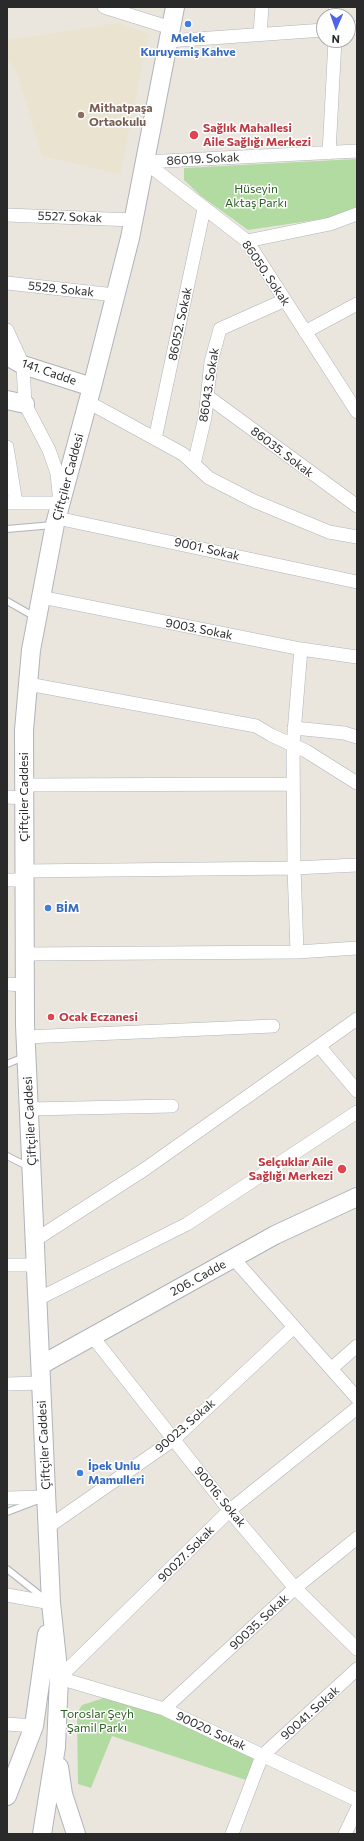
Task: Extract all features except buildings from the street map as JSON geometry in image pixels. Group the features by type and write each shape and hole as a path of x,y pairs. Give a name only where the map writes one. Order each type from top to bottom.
{"street":[{"path":"104,7 169,34 260,34 316,30"},
{"name":"Çiftçiler Caddesi","path":"42,1834 56,1747 60,1678 51,1603 26,1037 25,954 19,877 18,793 31,650 57,515 90,395 133,220 175,7"},
{"path":"260,34 262,7"},
{"path":"329,153 335,48"},
{"name":"86019. Sokak","path":"145,162 357,151"},
{"name":"86050. Sokak","path":"145,162 247,241 305,332 355,404"},
{"name":"86052. Sokak","path":"155,439 204,209"},
{"path":"247,241 330,224 357,214"},
{"name":"5527. Sokak","path":"7,215 133,220"},
{"name":"5529. Sokak","path":"7,283 115,294"},
{"name":"86043. Sokak","path":"194,464 205,417 211,362 220,329 285,300"},
{"path":"305,332 357,304"},
{"path":"7,330 23,365 25,404 49,450 57,473 57,515"},
{"name":"141. Cadde","path":"7,356 23,365 90,395"},
{"path":"90,395 155,439 183,454 209,478 254,501 329,532 357,537"},
{"name":"86035. Sokak","path":"207,396 357,506"},
{"path":"7,400 25,404"},
{"path":"7,448 12,503"},
{"name":"9001. Sokak","path":"12,503 57,515 357,582"},
{"name":"9003. Sokak","path":"41,597 302,650 357,657"},
{"path":"297,952 294,868 293,745 302,650"},
{"path":"28,684 256,726 306,751 357,783"},
{"path":"294,728 344,733 357,737"},
{"path":"18,793 293,784"},
{"path":"19,877 357,865"},
{"path":"25,954 297,952 357,948"},
{"path":"7,984 25,985"},
{"path":"35,1240 145,1170 357,1018"},
{"path":"26,1037 273,1026"},
{"path":"319,1046 357,1090"},
{"path":"29,1109 172,1106"},
{"path":"38,1299 187,1224 357,1112"},
{"name":"206. Cadde","path":"41,1365 275,1235 357,1196"},
{"path":"234,1258 357,1398"},
{"path":"7,1265 36,1265"},
{"name":"90023. Sokak","path":"48,1527 173,1440 294,1327"},
{"name":"90016. Sokak","path":"92,1336 173,1440 295,1588 357,1649"},
{"path":"331,1369 357,1346"},
{"path":"7,1384 42,1384"},
{"name":"90027. Sokak","path":"60,1678 230,1510 357,1408"},
{"path":"7,1498 47,1497"},
{"name":"90035. Sokak","path":"164,1709 295,1588 357,1538"},
{"path":"7,1596 51,1603"},
{"name":"Çiftçiler Caddesi","path":"7,1796 34,1726 51,1603"},
{"name":"90041. Sokak","path":"262,1756 357,1669"},
{"name":"90020. Sokak","path":"60,1678 164,1709 357,1800"},
{"path":"7,1724 34,1726"},
{"path":"56,1747 63,1794 76,1834"},
{"path":"232,1834 262,1756"},
{"path":"345,1834 357,1809"}],"lane":[{"path":"7,530 57,515"},
{"path":"7,601 37,618"},
{"path":"7,1064 27,1056"},
{"path":"7,1156 32,1168"},
{"path":"7,1512 47,1497"},
{"path":"7,1569 51,1603"}],"shaded area":[{"name":"Mithatpaşa Ortaokulu","path":"119,23 149,34 120,174 42,156 17,73 7,59 7,40"}],"green space":[{"name":"Hüseyin Aktaş Parkı","path":"357,159 357,207 329,218 248,230 201,196 184,180 184,168"},
{"name":"Toroslar Şeyh Şamil Parkı","path":"104,1698 161,1714 256,1758 246,1780 112,1736 91,1788 78,1784 77,1713 82,1705"}],"place":[{"name":"Melek Kuruyemiş Kahve","path":"188,24"},
{"name":"Mithatpaşa Ortaokulu","path":"81,115"},
{"name":"Sağlık Mahallesi Aile Sağlığı Merkezi","path":"194,135"},
{"name":"BİM","path":"48,908"},
{"name":"Ocak Eczanesi","path":"51,1017"},
{"name":"Selçuklar Aile Sağlığı Merkezi","path":"342,1169"},
{"name":"İpek Unlu Mamulleri","path":"80,1473"}]}
